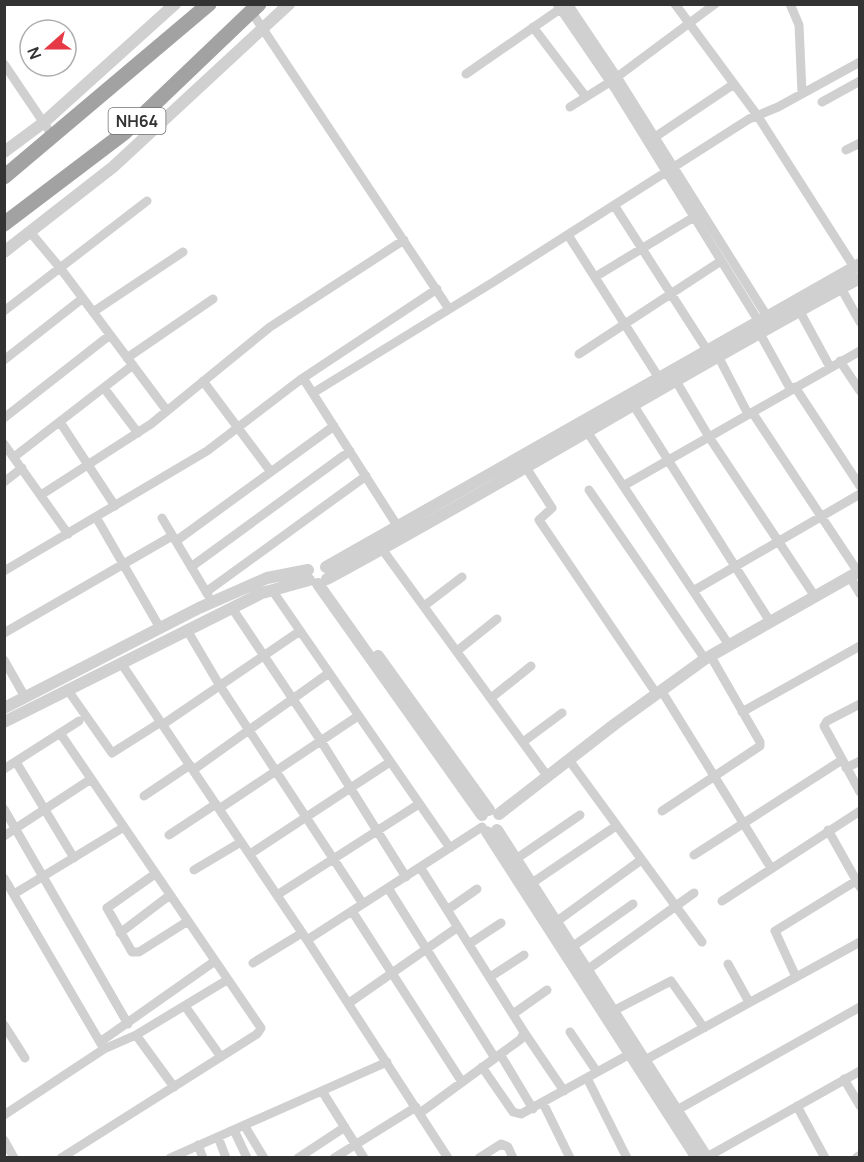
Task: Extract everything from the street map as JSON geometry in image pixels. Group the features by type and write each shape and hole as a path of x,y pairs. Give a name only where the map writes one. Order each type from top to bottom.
{"highway":[{"path":"4,177 54,138 209,4"},
{"name":"NH64","path":"4,224 124,133 255,8"}],"street":[{"path":"4,152 43,123 176,4"},
{"path":"4,252 108,172 289,4"},
{"path":"675,4 757,115 858,269"},
{"path":"570,107 613,80 716,4"},
{"path":"790,4 799,25 802,93"},
{"path":"466,74 562,6 655,137 694,217 764,325"},
{"path":"255,8 264,29 449,309"},
{"path":"533,27 586,97"},
{"path":"313,393 757,115 860,62"},
{"path":"4,64 54,138"},
{"path":"613,80 764,325 793,388 860,486"},
{"path":"822,102 860,81"},
{"path":"655,137 734,84"},
{"path":"846,150 860,143"},
{"path":"4,311 147,201"},
{"path":"614,205 750,413 822,516 856,574 860,594"},
{"path":"595,277 694,217"},
{"path":"30,232 61,269 167,411"},
{"path":"567,235 659,378"},
{"path":"41,495 138,433 270,327 404,240"},
{"path":"93,312 183,252"},
{"path":"579,354 721,261"},
{"path":"764,325 841,288 858,269"},
{"path":"210,597 267,578 319,577 398,526 659,378 764,325 858,269"},
{"path":"841,288 860,322"},
{"path":"4,571 207,451 303,378 437,290"},
{"path":"4,360 83,298"},
{"path":"14,457 104,388 130,362 213,299"},
{"path":"799,310 830,367"},
{"path":"4,418 110,335"},
{"path":"623,486 860,351"},
{"path":"4,722 232,608 272,590 319,577 382,549 634,406 676,381 712,353"},
{"path":"840,361 860,391"},
{"path":"303,378 398,526"},
{"path":"203,381 271,472"},
{"path":"676,381 709,437 814,595"},
{"path":"104,388 138,433"},
{"path":"634,406 769,620"},
{"path":"60,422 115,506"},
{"path":"4,633 174,538 334,426"},
{"path":"588,433 729,645"},
{"path":"4,444 68,534"},
{"path":"191,567 350,450"},
{"path":"519,458 552,508 539,520 715,777 771,868"},
{"path":"4,482 22,468"},
{"path":"4,708 160,628 210,597 366,476"},
{"path":"589,490 707,657 760,742 760,747 662,811"},
{"path":"693,591 860,494"},
{"path":"96,517 160,628"},
{"path":"162,518 210,597"},
{"path":"382,549 548,777"},
{"path":"253,963 352,911 489,822 707,657 769,620 856,574"},
{"path":"319,577 516,859 707,1157 860,1071"},
{"path":"424,606 462,577"},
{"path":"272,590 450,848"},
{"path":"232,608 321,741 406,877"},
{"path":"457,651 497,619"},
{"path":"187,630 220,686 363,904"},
{"path":"67,689 112,753 220,686 300,631"},
{"path":"742,712 860,646"},
{"path":"4,660 25,697"},
{"path":"121,663 349,1003 445,1156"},
{"path":"491,698 531,666"},
{"path":"144,796 250,730 329,673"},
{"path":"860,704 827,721 824,726 860,792"},
{"path":"523,742 562,713"},
{"path":"169,835 277,771 358,716"},
{"path":"4,769 80,721"},
{"path":"60,733 261,1028 257,1034 61,1158"},
{"path":"569,760 702,942"},
{"path":"694,855 743,822 844,764 860,761"},
{"path":"16,762 74,858"},
{"path":"250,854 390,762"},
{"path":"4,836 91,779"},
{"path":"277,895 419,804"},
{"path":"4,809 45,875 128,1024"},
{"path":"722,901 860,811"},
{"path":"516,859 580,814"},
{"path":"489,822 630,1054 697,1158"},
{"path":"532,883 616,826"},
{"path":"14,894 124,827"},
{"path":"796,977 775,931 858,884 828,830"},
{"path":"194,870 241,842"},
{"path":"556,922 641,860"},
{"path":"420,867 564,1091"},
{"path":"155,874 107,908 132,952 136,953 188,921"},
{"path":"4,878 102,1046"},
{"path":"388,888 533,1109"},
{"path":"447,910 477,889"},
{"path":"587,970 694,893"},
{"path":"120,933 170,895"},
{"path":"572,947 633,904"},
{"path":"352,911 462,1082"},
{"path":"469,944 501,923"},
{"path":"349,1003 458,927"},
{"path":"645,1060 860,942"},
{"path":"490,977 524,955"},
{"path":"4,1115 102,1046 128,1024 215,961"},
{"path":"728,964 749,1002"},
{"path":"102,1046 136,1035 227,980"},
{"path":"614,1011 671,981 704,1028"},
{"path":"513,1014 547,990"},
{"path":"185,1006 221,1057"},
{"path":"677,1110 860,1007"},
{"path":"6,1030 25,1058"},
{"path":"334,1158 462,1082 521,1039 524,1032"},
{"path":"570,1032 597,1072"},
{"path":"136,1035 174,1087"},
{"path":"482,1067 513,1112 521,1114 630,1054"},
{"path":"176,1156 387,1062"},
{"path":"587,1078 627,1158"},
{"path":"844,1079 860,1106"},
{"path":"321,1091 364,1158"},
{"path":"543,1103 570,1158"},
{"path":"797,1106 825,1158"},
{"path":"244,1125 264,1158"},
{"path":"298,1158 345,1127"},
{"path":"234,1130 247,1158"},
{"path":"218,1137 226,1158"},
{"path":"4,1140 14,1158"},
{"path":"479,1158 501,1144 508,1147 513,1158"},
{"path":"198,1145 203,1158"}]}
